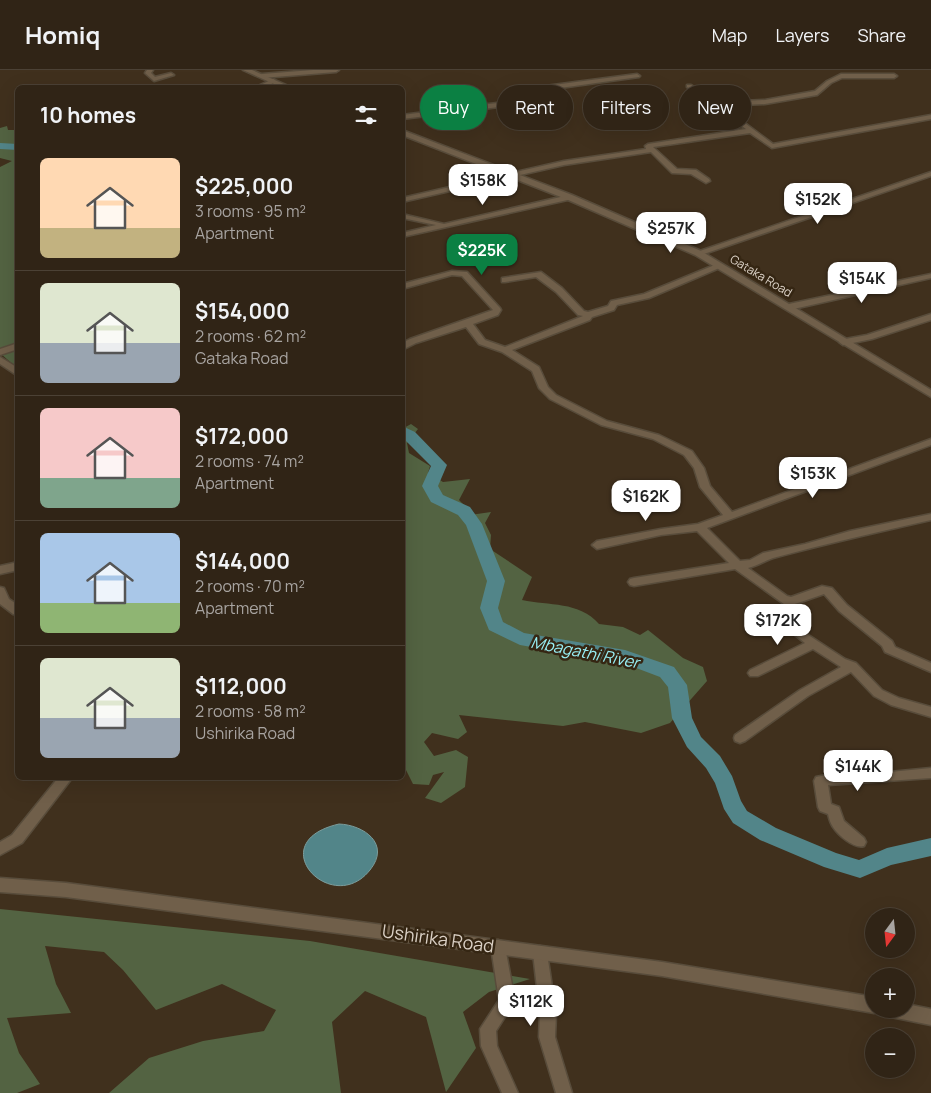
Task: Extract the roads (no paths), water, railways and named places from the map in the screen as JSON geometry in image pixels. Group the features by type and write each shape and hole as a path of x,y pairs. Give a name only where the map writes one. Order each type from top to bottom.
{"street":[{"path":"150,70 148,73 154,79 171,76"},
{"path":"246,70 283,85"},
{"path":"262,76 336,70"},
{"path":"608,70 616,78"},
{"path":"405,117 507,104 513,100 511,95 515,92 637,76"},
{"path":"751,103 765,102 817,92 829,82 841,76 894,76"},
{"path":"264,85 273,81"},
{"path":"648,146 748,131 772,146 931,117"},
{"name":"Gataka Road","path":"405,133 569,197 698,253 931,394"},
{"path":"405,199 582,160 651,150 648,146"},
{"path":"648,146 675,171 695,172 706,181"},
{"path":"698,253 931,174"},
{"path":"405,234 569,197"},
{"path":"405,217 447,226"},
{"path":"505,350 587,318 588,315 612,308 614,302 646,296 720,266"},
{"path":"405,286 452,273 464,274 497,310 495,313 405,345"},
{"path":"505,280 538,274 559,290 581,313 588,315"},
{"path":"789,307 931,276"},
{"path":"843,342 869,337 931,317"},
{"path":"468,323 478,339 505,350 536,369 544,388 553,397 604,423 656,437 688,453 699,468 705,487 730,516"},
{"path":"0,352 15,347"},
{"path":"0,360 15,371"},
{"path":"597,545 661,532 700,527 931,442"},
{"path":"634,582 738,566 850,534 931,518"},
{"path":"700,527 738,566 788,601 822,590 828,591 844,608 888,644 888,649 931,668"},
{"path":"0,570 15,567"},
{"path":"0,591 4,601 15,609"},
{"path":"796,631 841,662 852,666 878,693 895,702 931,712"},
{"path":"754,673 813,644"},
{"path":"740,738 804,693 852,666"},
{"path":"859,842 838,824 834,811 825,807 821,797 821,781 837,778 890,777 931,773"},
{"path":"0,849 17,838 63,780"},
{"name":"Ushirika Road","path":"0,885 66,890 662,969 865,1003"},
{"path":"498,947 507,1001 488,1029 489,1046 510,1093"},
{"path":"540,953 548,1014 547,1038 564,1093"},
{"path":"915,1014 931,1018"}],"water":[{"path":"339,824 348,825 365,832 376,844 378,852 376,861 370,870 355,883 338,886 323,881 311,872 304,859 305,846 316,833"}],"waterway":[{"name":"Mbagathi River","path":"0,146 15,147"},
{"name":"Mbagathi River","path":"405,432 439,465 430,486 437,498 464,511 474,524 496,581 489,608 495,626 520,639 625,657 667,672 677,685 682,718 694,742 713,762 725,782 731,803 740,817 768,834 832,861 860,869 887,857 931,847"}]}
